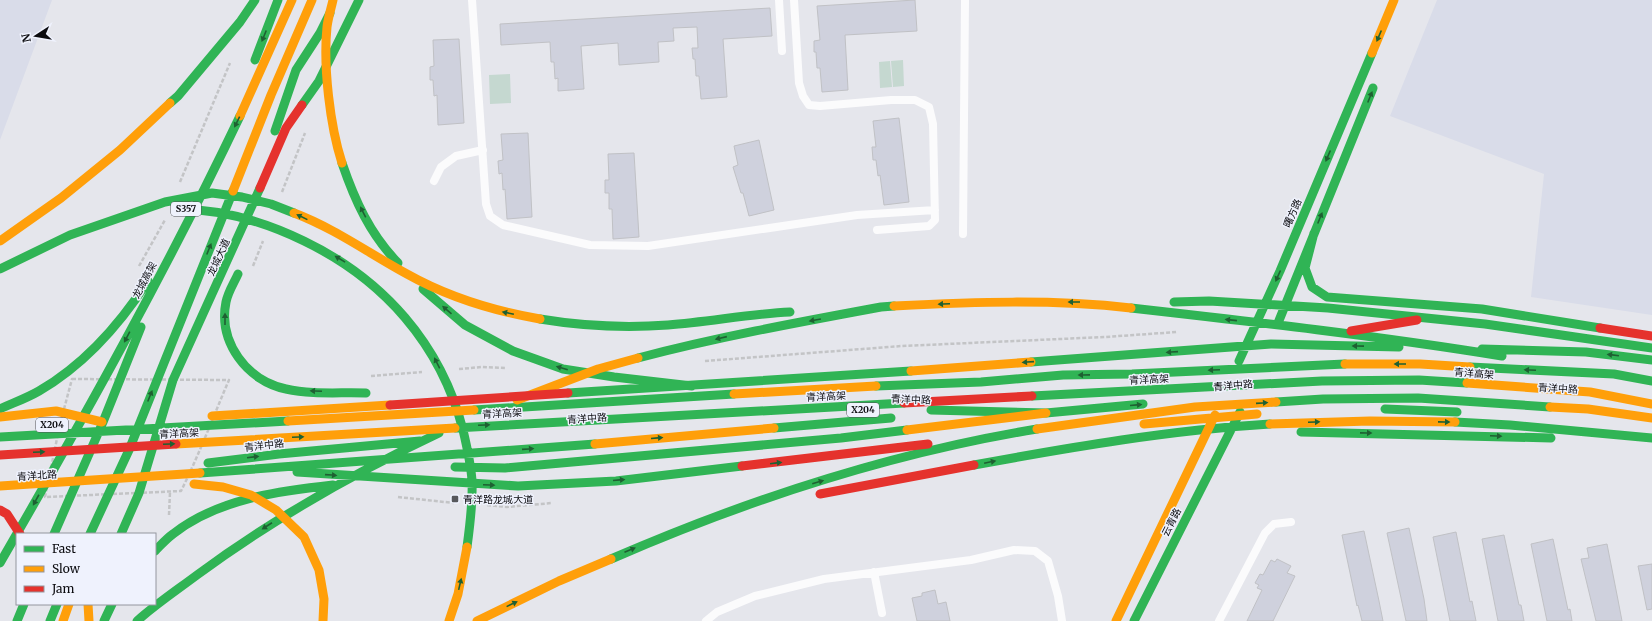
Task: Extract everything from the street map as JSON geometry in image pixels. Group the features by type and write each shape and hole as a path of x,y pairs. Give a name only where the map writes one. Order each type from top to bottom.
{"main road":[{"path":"0,241 60,198 120,150 178,96 240,22 255,0"},
{"name":"S357","path":"54,533 139,335 165,255 247,79 278,0"},
{"name":"龙城高架","path":"17,533 107,373 185,229 254,87 292,0"},
{"path":"90,533 128,450 271,95 312,0"},
{"path":"333,0 327,27 327,80 336,145 352,193 382,246 419,285 465,325 513,351 563,370 692,386 872,386"},
{"path":"244,226 296,70 320,33 336,0"},
{"name":"龙城大道","path":"121,533 146,473 173,380 244,226 286,128 319,81 359,0"},
{"name":"曙方路","path":"1207,432 1280,271 1394,0"},
{"path":"1229,434 1270,345 1376,80"},
{"path":"306,122 319,81"},
{"path":"257,228 277,192"},
{"path":"0,269 70,235 114,219 165,202 212,193 242,197 271,204 300,215 352,242 408,275 465,300 506,313 547,320 606,326 668,325 754,314 980,302 1091,303 1209,301 1328,308 1484,324 1652,348"},
{"path":"114,219 158,210 190,208 234,215 275,227 313,243 353,267 386,296 416,329 436,360 454,398 466,440 472,480 471,521 464,568 454,610 449,621"},
{"path":"1314,233 1305,268 1312,287 1327,297 1482,310 1652,336"},
{"path":"0,409 43,389 94,349 136,302 165,255"},
{"path":"242,264 226,301 224,318 226,335 234,352 245,365 258,376 273,385 288,390 373,393 243,413"},
{"path":"1091,303 1417,342 1614,374"},
{"path":"137,621 220,558 302,503 395,453 479,415 598,369 759,330 882,308"},
{"path":"1270,345 1482,310"},
{"path":"206,416 913,371 1270,345 1586,352 1652,360"},
{"name":"青洋高架","path":"0,437 331,419 872,386 981,382 1063,375 1132,374 1322,364 1420,364 1614,374 1652,381"},
{"name":"青洋高架","path":"0,455 614,418 1322,381 1419,380 1590,392 1652,404"},
{"path":"439,387 455,386"},
{"path":"517,387 594,391"},
{"name":"青洋中路","path":"76,483 279,454 450,438 878,409 1046,413 1248,395 1370,388 1581,400 1652,410"},
{"path":"925,415 1024,406 1156,390"},
{"path":"477,621 559,581 636,548 789,490 868,467 947,447 1053,426 1195,407 1323,399 1418,398 1588,409 1652,418"},
{"path":"1031,434 1122,406"},
{"path":"1372,409 1411,409 1464,412"},
{"path":"0,417 56,411 114,426 122,442 117,477 97,533"},
{"path":"449,467 505,468 841,438 1046,413"},
{"path":"194,465 518,486 616,481 934,444 1263,413"},
{"name":"X204","path":"67,424 184,417"},
{"path":"0,487 171,476 314,464 560,447 902,417"},
{"path":"808,496 1036,453 1120,440 1218,428 1315,422 1463,422 1652,439"},
{"path":"1131,426 1229,434 1313,432 1652,439"},
{"path":"1633,427 1652,431"},
{"name":"云青路","path":"1116,621 1207,432"},
{"name":"云青路","path":"1134,621 1229,434"},
{"path":"367,446 523,459 672,446 757,465"},
{"path":"100,533 128,450"},
{"path":"314,464 417,466"},
{"path":"156,549 174,532 210,511 246,499 286,490 412,480"},
{"path":"31,485 180,482 223,486 251,495 276,510 304,537 319,570 324,599 323,621"},
{"name":"青洋北路","path":"0,487 76,483"},
{"path":"718,516 793,500"},
{"path":"0,510 7,514 19,533"},
{"path":"0,553 26,518"},
{"name":"龙城高架","path":"0,563 16,535"},
{"path":"50,621 57,605"},
{"path":"63,621 69,605"},
{"path":"82,621 89,605"},
{"path":"89,605 89,621"},
{"path":"104,621 112,605"}],"lane":[{"path":"472,0 486,204 490,216 503,225 590,245 648,246 857,216 935,210"},
{"path":"779,0 782,51"},
{"path":"794,0 799,82 803,96 810,104 820,106 891,100 915,100 929,107 933,124 935,220 929,226 877,230"},
{"path":"962,234 965,0"},
{"path":"434,181 441,167 456,156 483,150"},
{"path":"1219,621 1265,532 1274,524 1291,522"},
{"path":"706,621 717,612 755,596 824,579 874,572 920,568 971,560 1014,550 1035,551 1048,561 1058,596 1062,621"},
{"path":"874,572 882,613"}],"path":[{"path":"277,192 306,122"},
{"path":"253,267 264,237"},
{"path":"698,361 902,346 1105,337 1184,331"},
{"path":"451,370 482,367 513,368"},
{"path":"366,376 428,372"}],"shaded area":[{"path":"0,0 52,0 0,140"},
{"path":"1437,0 1652,0 1652,315 1531,297 1544,174 1390,116"}],"green space":[{"path":"903,60 904,86 893,87 891,61"},
{"path":"890,61 892,87 880,88 879,62"},
{"path":"510,74 511,103 490,104 489,75"}],"building":[{"path":"915,0 917,31 845,35 848,90 822,92 820,68 817,68 816,52 814,52 814,41 820,40 817,6"},
{"path":"770,8 772,36 723,39 727,97 701,99 699,76 696,76 695,59 693,59 692,48 698,48 697,27 673,28 674,41 658,42 659,62 619,65 618,43 581,46 584,89 558,91 558,78 555,79 554,62 551,62 550,42 501,45 500,24"},
{"path":"459,39 464,123 438,125 437,95 434,96 433,80 430,80 430,67 434,66 433,40"},
{"path":"899,118 909,202 884,205 880,175 878,176 876,160 873,160 872,147 876,147 873,121"},
{"path":"528,133 532,217 507,219 505,189 503,190 502,173 499,174 498,161 503,160 501,134"},
{"path":"759,140 774,210 749,216 743,193 741,193 733,167 738,165 734,146"},
{"path":"634,153 639,237 613,239 612,209 609,209 609,193 605,193 605,180 609,180 608,154"},
{"path":"1409,528 1424,599 1427,621 1406,621 1387,533"},
{"path":"1364,531 1383,621 1362,621 1358,605 1357,606 1342,535"},
{"path":"1456,532 1470,602 1472,601 1476,621 1450,621 1433,537"},
{"path":"1504,535 1519,605 1521,605 1524,621 1498,621 1482,539"},
{"path":"1553,539 1568,610 1570,609 1572,621 1547,621 1531,544"},
{"path":"1607,544 1622,621 1596,621 1581,559 1589,558 1587,548"},
{"path":"1277,559 1291,566 1287,573 1295,576 1273,621 1247,621 1262,590 1257,588 1259,585 1255,583 1260,574 1263,575 1271,560 1275,562"},
{"path":"1652,564 1652,609 1647,610 1638,566"},
{"path":"935,590 938,604 946,602 950,621 917,621 912,598 922,596 922,593"}],"traffic: fast":[{"path":"170,103 178,96 240,22 255,0"},
{"path":"255,60 278,0"},
{"path":"302,105 319,81 359,0"},
{"path":"275,131 296,70 320,33 330,13"},
{"path":"1239,361 1280,271 1372,53"},
{"path":"1278,323 1373,88"},
{"path":"17,533 63,453 184,230 240,116"},
{"path":"342,163 352,191 371,229 398,263"},
{"path":"121,533 139,493 173,380 260,188"},
{"path":"90,533 129,450 233,191"},
{"path":"0,269 70,235 165,202 212,193 242,197 271,204 294,213"},
{"path":"176,209 210,211 226,214 258,222 304,241 333,257 359,274 383,295 405,318 424,342 440,370 453,399 463,430 470,462 472,481 472,506 467,547"},
{"path":"1314,233 1305,268 1312,287 1327,297 1482,309 1600,328"},
{"path":"238,274 227,298 225,317 231,345 238,358 248,369 259,378 272,385 286,389 316,393 366,393"},
{"path":"0,409 39,391 71,369 113,328 148,281"},
{"path":"423,289 465,325 513,351 563,369 614,377 692,386"},
{"path":"1174,302 1209,301 1328,308 1485,324 1652,348"},
{"path":"638,358 759,330 881,307 894,306"},
{"path":"1131,308 1363,336 1502,356"},
{"path":"540,319 588,325 652,326 790,312"},
{"path":"54,533 103,422 141,327"},
{"path":"1031,362 1271,344 1399,347"},
{"path":"1482,349 1586,352 1652,360"},
{"path":"876,386 981,382 1063,375 1132,374 1345,364"},
{"path":"1470,367 1614,374 1652,381"},
{"path":"568,393 911,371"},
{"path":"1032,396 1322,381 1419,380 1467,383"},
{"path":"474,410 734,394"},
{"path":"1276,402 1323,399 1418,398 1550,407"},
{"path":"455,428 904,403"},
{"path":"931,410 1046,413 1143,404"},
{"path":"1385,409 1457,412"},
{"path":"1134,621 1240,412"},
{"path":"774,428 891,418"},
{"path":"0,437 288,421"},
{"path":"1455,422 1510,425 1652,438"},
{"path":"974,465 1159,435 1196,430 1270,424"},
{"path":"611,559 714,517 820,481 873,465 928,451 1037,429"},
{"path":"455,467 505,468 841,438 907,430"},
{"path":"1301,432 1551,438"},
{"path":"137,621 226,554 285,516 376,464 439,433"},
{"path":"208,463 279,454 420,441"},
{"path":"200,473 595,444"},
{"path":"297,472 518,486 616,481 742,466"},
{"path":"156,550 170,536 190,522 209,512 270,494 333,485"},
{"path":"0,563 16,535"},
{"path":"17,621 24,605"},
{"path":"50,621 57,605"},
{"path":"104,621 112,605"}],"traffic: slow":[{"path":"240,116 292,0"},
{"path":"233,191 271,95 312,0"},
{"path":"333,0 327,27 326,60 328,96 334,132 342,163"},
{"path":"1372,53 1394,0"},
{"path":"0,241 61,198 120,150 170,103"},
{"path":"294,213 323,226 407,274 439,290 506,312 540,319"},
{"path":"894,306 953,303 1042,302 1131,308"},
{"path":"517,400 598,369 638,358"},
{"path":"911,371 1031,362"},
{"path":"1345,364 1420,364 1470,367"},
{"path":"1467,383 1590,392 1652,404"},
{"path":"734,394 876,386"},
{"path":"1037,429 1195,407 1276,402"},
{"path":"212,416 390,405"},
{"path":"1550,407 1588,409 1652,418"},
{"path":"288,421 474,410"},
{"path":"0,417 56,411 102,422"},
{"path":"907,430 1046,413"},
{"path":"1144,424 1257,414"},
{"path":"1116,621 1215,415"},
{"path":"1270,424 1370,421 1455,422"},
{"path":"176,444 455,428"},
{"path":"595,444 774,428"},
{"path":"0,486 200,473"},
{"path":"194,484 223,487 251,495 276,510 304,537 319,570 324,599 323,621"},
{"path":"449,621 458,594 467,547"},
{"path":"477,621 559,581 611,559"},
{"path":"63,621 69,605"},
{"path":"88,605 89,621"}],"traffic: jam":[{"path":"260,188 286,128 302,105"},
{"path":"1351,331 1417,320"},
{"path":"1600,328 1652,336"},
{"path":"390,405 568,393"},
{"path":"904,403 1032,396"},
{"path":"0,455 176,444"},
{"path":"742,466 928,444"},
{"path":"820,494 974,465"},
{"path":"0,510 7,514 19,533"}],"place":[{"name":"青洋路龙城大道","path":"455,499"}]}
